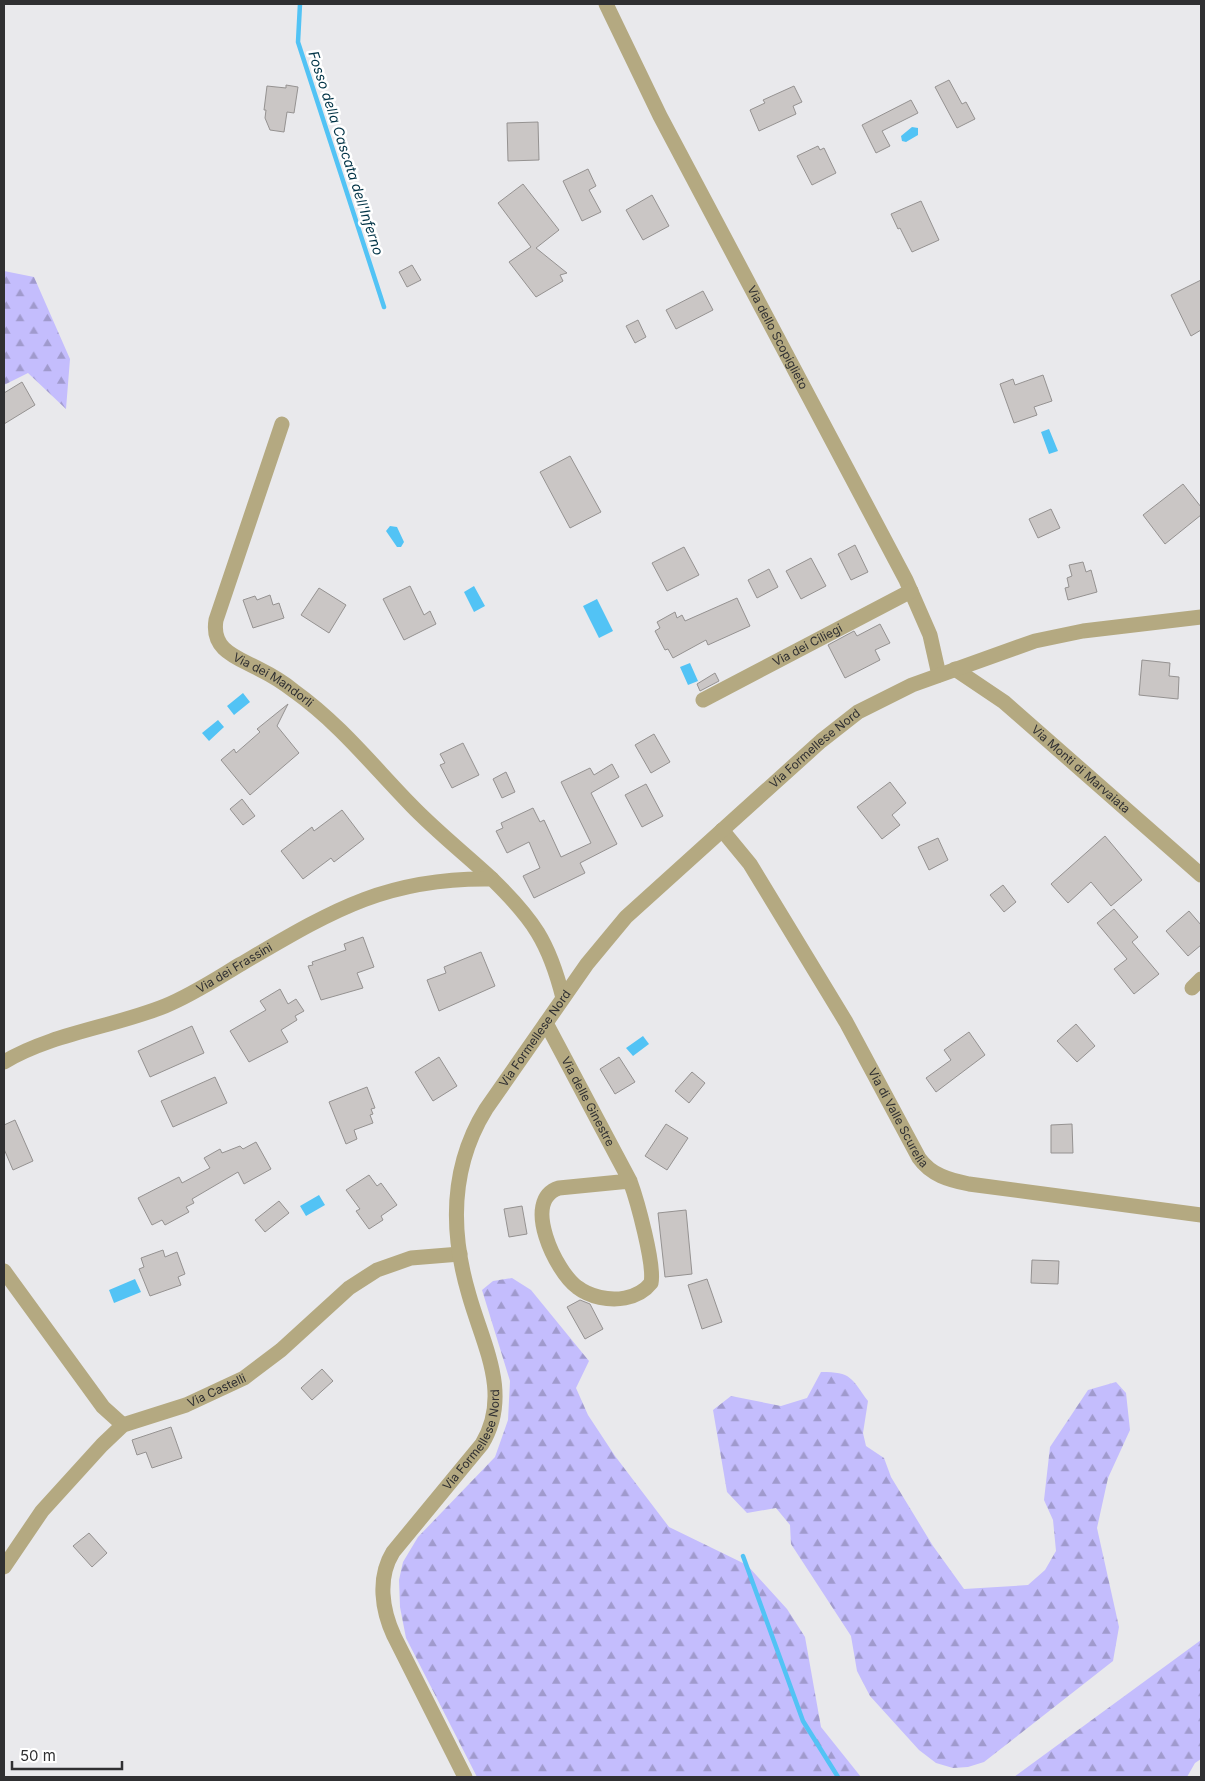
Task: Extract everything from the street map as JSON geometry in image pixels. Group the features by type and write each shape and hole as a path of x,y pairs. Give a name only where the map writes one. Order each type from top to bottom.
{"street":[{"name":"Via dello Scopiglieto","path":"606,4 660,116 911,591 930,635 939,675"},
{"name":"Via dei Mandorli","path":"282,424 216,620 216,635 219,643 231,655 273,676 309,702 346,736 424,818 492,879 525,913 539,933 553,961 563,998"},
{"name":"Via dei Ciliegi","path":"703,700 911,591"},
{"name":"Via Formellese Nord","path":"465,1777 387,1621 383,1596 385,1572 393,1552 478,1448 487,1435 492,1420 496,1393 493,1367 468,1294 460,1254 455,1203 458,1176 466,1150 486,1109 593,956 626,918 847,720 880,700 939,675 1049,637 1082,631 1201,617"},
{"name":"Via Monti di Marvaiata","path":"955,669 1004,702 1201,875"},
{"name":"Via di Valle Scurelia","path":"722,830 737,845 755,872 859,1043 919,1158 933,1172 949,1179 969,1184 1201,1215"},
{"name":"Via dei Frassini","path":"4,1062 37,1046 169,1005 313,922 364,898 411,885 464,879 492,879"},
{"name":"Via delle Ginestre","path":"546,1023 630,1181 638,1205 652,1279 648,1287 636,1295 618,1299 601,1297 577,1287 558,1263 544,1226 541,1212 543,1201 551,1190 559,1188 630,1181"},
{"name":"Via Castelli","path":"4,1567 38,1517 102,1445 123,1425 186,1406 244,1378 293,1340 349,1288 377,1270 411,1258 460,1254"},
{"path":"6,1279 103,1407 123,1425"}],"green space":[{"path":"4,271 34,277 70,359 66,409 28,373 4,385"},
{"path":"512,1278 531,1290 589,1361 576,1388 588,1415 615,1456 669,1527 747,1565 787,1609 805,1637 821,1727 861,1777 477,1777 406,1638 400,1607 399,1580 403,1562 418,1537 495,1457 508,1420 510,1381 482,1290 493,1281"},
{"path":"821,1372 839,1373 850,1378 868,1401 863,1433 866,1446 884,1458 891,1477 933,1546 964,1589 1028,1585 1045,1570 1056,1551 1053,1520 1044,1500 1050,1447 1088,1390 1116,1382 1126,1393 1130,1430 1108,1478 1097,1528 1119,1627 1113,1661 984,1762 968,1767 953,1768 936,1763 919,1750 870,1696 857,1671 851,1636 791,1544 790,1525 776,1508 747,1513 727,1492 713,1410 731,1396 781,1406 807,1398"},
{"path":"1201,1640 1201,1759 1195,1763 1187,1777 1014,1777"}],"water":[{"path":"912,127 918,128 918,135 906,142 902,141 901,136"},
{"path":"1049,429 1058,451 1049,454 1041,432"},
{"path":"390,526 397,527 404,542 401,547 397,547 386,531"},
{"path":"474,586 485,606 474,612 464,592"},
{"path":"597,599 613,631 599,638 583,606"},
{"path":"690,663 698,681 688,685 680,667"},
{"path":"243,693 250,702 234,715 227,706"},
{"path":"218,720 224,727 209,741 202,733"},
{"path":"643,1036 649,1044 633,1056 626,1048"},
{"path":"319,1195 325,1205 306,1216 300,1206"},
{"path":"135,1279 141,1292 114,1303 109,1290"}],"building":[{"path":"949,80 962,104 966,102 975,119 957,128 935,87"},
{"path":"286,85 298,87 294,113 287,112 284,132 270,130 265,118 266,110 264,110 267,86 286,88"},
{"path":"794,86 802,102 793,106 796,114 759,131 750,110 765,103 763,100"},
{"path":"911,100 918,113 882,131 890,146 876,153 862,125"},
{"path":"538,122 539,160 508,161 507,123"},
{"path":"818,146 820,150 824,148 836,173 812,185 797,156"},
{"path":"588,169 596,186 589,190 601,212 582,221 563,181"},
{"path":"523,184 559,230 536,248 567,273 560,275 563,281 536,297 509,262 531,247 498,203"},
{"path":"652,195 669,226 643,240 626,210"},
{"path":"921,201 939,240 912,252 891,214"},
{"path":"412,265 421,280 407,287 399,272"},
{"path":"1201,280 1201,330 1191,336 1171,295"},
{"path":"703,291 713,310 676,329 666,310"},
{"path":"638,320 646,337 635,343 626,326"},
{"path":"1043,375 1052,401 1034,407 1037,415 1014,423 1000,384 1013,379 1015,385"},
{"path":"22,382 35,405 4,424 4,393"},
{"path":"570,456 601,512 570,528 540,472"},
{"path":"1183,484 1201,507 1201,515 1165,544 1143,515"},
{"path":"1051,509 1060,528 1038,538 1029,519"},
{"path":"855,545 868,572 851,580 838,554"},
{"path":"684,547 699,575 667,591 652,563"},
{"path":"811,558 826,586 801,599 786,571"},
{"path":"1083,562 1086,572 1091,570 1097,592 1068,600 1065,588 1069,587 1067,578 1072,576 1069,565"},
{"path":"769,569 778,587 757,598 748,580"},
{"path":"410,586 424,615 430,611 436,624 404,640 383,599"},
{"path":"319,588 346,605 329,633 301,615"},
{"path":"270,595 273,605 279,603 284,618 253,628 243,600 255,596 257,600"},
{"path":"737,598 750,626 708,645 706,640 673,658 668,649 665,650 655,631 660,628 657,622 675,612 677,618 682,615 685,621"},
{"path":"880,624 890,643 875,650 880,660 845,678 828,645 854,631 857,636"},
{"path":"1142,660 1170,663 1169,676 1179,677 1178,699 1139,695"},
{"path":"715,673 719,681 700,691 697,684"},
{"path":"288,704 277,726 299,753 250,795 221,760 234,749 236,753 260,732 257,729"},
{"path":"654,734 670,762 651,773 635,745"},
{"path":"463,743 479,775 452,788 440,765 445,763 440,754"},
{"path":"612,764 619,777 591,793 617,844 580,863 585,873 534,898 523,876 540,868 529,842 507,853 496,831 503,828 501,823 533,808 540,822 544,820 561,857 591,843 561,782 590,768 594,775"},
{"path":"506,772 515,792 502,798 493,779"},
{"path":"890,782 906,803 892,815 900,825 882,839 857,807"},
{"path":"646,784 663,816 642,827 625,795"},
{"path":"242,799 255,816 243,825 230,809"},
{"path":"342,810 364,839 334,862 331,858 303,879 281,851 312,827 314,831"},
{"path":"1105,836 1142,880 1111,906 1091,882 1068,903 1051,884"},
{"path":"938,838 948,860 929,870 918,847"},
{"path":"1003,885 1016,902 1004,912 990,895"},
{"path":"1114,909 1138,937 1132,942 1159,974 1134,994 1114,969 1127,959 1097,923"},
{"path":"1189,911 1201,925 1201,945 1188,956 1166,931"},
{"path":"363,937 374,967 357,973 363,988 321,1000 308,966 313,965 312,962 346,950 344,944"},
{"path":"481,952 495,986 439,1011 427,980 446,973 444,967"},
{"path":"280,989 288,1004 296,999 304,1011 295,1016 297,1020 281,1030 288,1042 249,1062 230,1031 266,1010 260,1001"},
{"path":"1076,1024 1095,1046 1077,1062 1057,1041"},
{"path":"192,1026 204,1053 150,1077 138,1051"},
{"path":"969,1032 985,1055 936,1092 926,1078 951,1060 944,1050"},
{"path":"439,1057 457,1086 433,1101 415,1072"},
{"path":"619,1057 635,1082 615,1094 600,1069"},
{"path":"692,1072 705,1083 689,1103 675,1091"},
{"path":"215,1077 227,1103 173,1127 161,1101"},
{"path":"367,1087 375,1108 371,1109 373,1114 370,1115 373,1123 354,1130 357,1139 346,1144 329,1102"},
{"path":"15,1120 33,1161 13,1170 4,1149 4,1125"},
{"path":"666,1124 688,1138 667,1170 645,1156"},
{"path":"1072,1124 1073,1153 1051,1153 1051,1125"},
{"path":"256,1142 271,1169 244,1184 238,1172 192,1199 194,1203 186,1207 189,1212 165,1225 162,1220 152,1225 138,1198 179,1177 182,1183 210,1168 204,1158 220,1149 222,1153 240,1146 243,1149"},
{"path":"369,1175 377,1186 381,1183 397,1205 381,1216 383,1220 369,1229 356,1211 360,1209 346,1190"},
{"path":"279,1201 289,1213 265,1232 255,1220"},
{"path":"522,1206 527,1234 509,1237 504,1209"},
{"path":"686,1210 692,1274 665,1277 658,1213"},
{"path":"163,1250 165,1257 177,1252 185,1274 178,1277 181,1285 150,1296 139,1269 144,1267 141,1258"},
{"path":"1032,1260 1059,1261 1058,1284 1031,1283"},
{"path":"707,1279 722,1322 702,1329 688,1285"},
{"path":"580,1300 590,1304 603,1329 585,1339 567,1307"},
{"path":"322,1369 333,1381 312,1400 301,1388"},
{"path":"171,1427 182,1458 152,1468 146,1452 137,1455 132,1440"},
{"path":"89,1533 107,1553 92,1567 73,1546"}],"waterway":[{"name":"Fosso della Cascata dell'Inferno","path":"300,4 298,42 384,307"},
{"path":"743,1556 803,1721 838,1777"}]}
